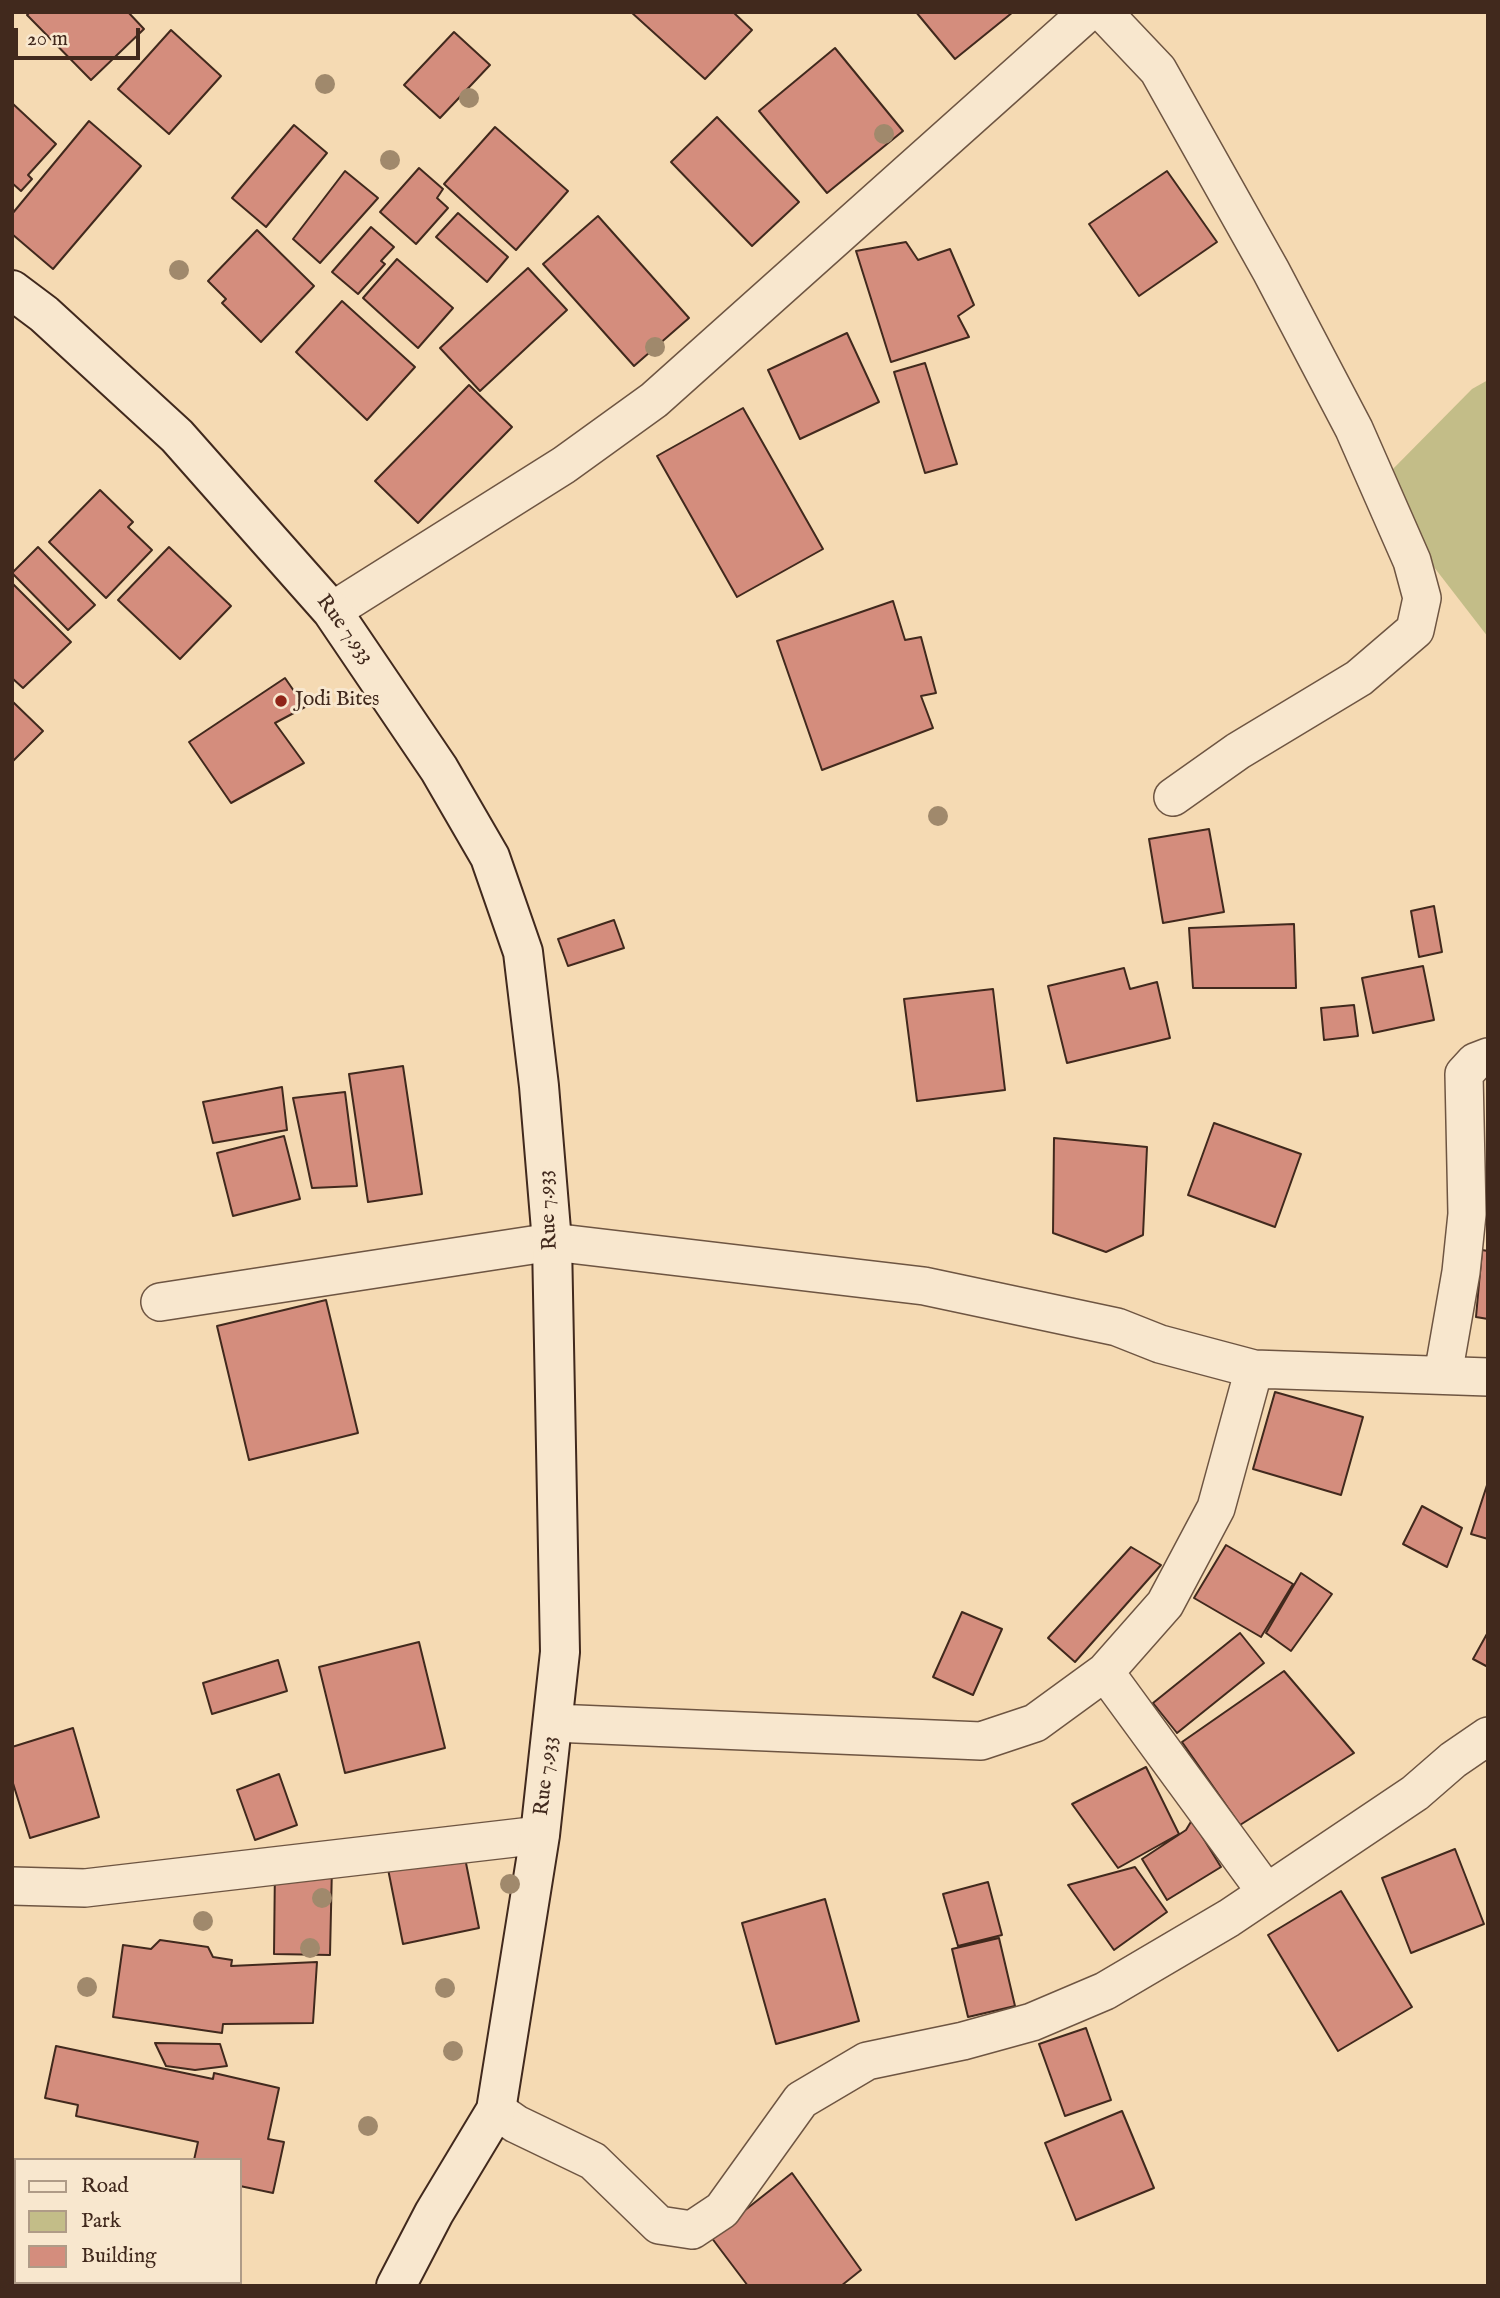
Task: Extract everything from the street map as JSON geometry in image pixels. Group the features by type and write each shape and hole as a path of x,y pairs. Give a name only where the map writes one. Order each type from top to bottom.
{"street":[{"path":"332,611 564,465 654,400 1088,12"},
{"path":"1103,12 1158,70 1271,271 1354,429 1412,561 1422,598 1415,629 1359,678 1238,751 1173,797"},
{"name":"Rue 7.933","path":"12,290 44,314 177,436 332,611 439,769 490,857 523,951 539,1086 552,1242 560,1652 540,1835 496,2110 434,2213 396,2286"},
{"path":"1443,1375 1461,1272 1467,1214 1464,1074 1475,1062 1488,1057"},
{"path":"160,1302 552,1242 923,1286 1117,1327 1160,1344 1254,1368 1488,1377"},
{"path":"553,1723 981,1741 1035,1723 1105,1672 1165,1604 1216,1508 1254,1368"},
{"path":"1105,1672 1266,1892"},
{"path":"496,2110 516,2124 593,2161 659,2225 692,2230 722,2210 801,2100 867,2061 963,2041 1032,2022 1105,1991 1229,1918 1415,1793 1453,1760 1488,1736"},
{"path":"12,1886 85,1888 540,1835"}],"green space":[{"path":"1488,380 1488,637 1420,549 1386,476 1472,389"}],"building":[{"path":"30,12 128,12 144,29 91,80 27,15"},
{"path":"631,12 733,12 752,30 705,79"},
{"path":"916,12 1013,12 955,59"},
{"path":"171,30 221,76 169,134 118,89"},
{"path":"454,32 490,65 440,118 404,85"},
{"path":"835,48 903,131 827,193 759,111"},
{"path":"12,103 56,144 28,175 32,179 21,191 12,183"},
{"path":"717,117 799,202 752,246 671,162"},
{"path":"89,121 141,166 53,269 12,234 12,214"},
{"path":"294,125 327,153 266,227 232,198"},
{"path":"495,127 568,191 516,250 444,184"},
{"path":"419,168 443,189 437,198 448,208 416,244 380,212"},
{"path":"345,171 378,198 320,263 293,239"},
{"path":"1167,171 1217,242 1139,296 1089,224"},
{"path":"458,213 508,257 487,282 436,237"},
{"path":"598,216 689,318 634,366 543,264"},
{"path":"371,227 394,247 381,261 385,264 358,294 332,272"},
{"path":"257,230 314,286 261,342 222,303 226,299 208,281"},
{"path":"906,242 918,260 950,249 974,305 958,316 969,337 891,362 856,251"},
{"path":"397,259 453,308 418,348 363,298"},
{"path":"528,268 567,310 480,391 440,348"},
{"path":"342,301 415,367 367,420 296,352"},
{"path":"847,333 879,402 800,439 768,370"},
{"path":"925,363 957,464 925,473 894,372"},
{"path":"469,385 512,427 418,523 375,481"},
{"path":"743,408 823,549 737,597 657,456"},
{"path":"100,490 133,522 128,527 152,550 106,598 49,542"},
{"path":"38,547 95,605 68,630 12,573"},
{"path":"169,547 231,606 180,659 118,600"},
{"path":"12,583 71,642 23,688 12,678"},
{"path":"893,601 905,640 921,637 936,693 921,696 933,728 822,770 777,641"},
{"path":"285,678 305,707 275,723 304,763 231,803 189,742"},
{"path":"12,701 43,731 12,762"},
{"path":"1209,829 1224,912 1163,923 1149,839"},
{"path":"1434,906 1442,952 1419,957 1411,911"},
{"path":"614,920 624,948 568,966 558,939"},
{"path":"1294,924 1296,988 1193,988 1189,928"},
{"path":"1423,966 1434,1020 1373,1033 1362,978"},
{"path":"1124,968 1130,989 1157,982 1170,1038 1067,1063 1048,986"},
{"path":"993,989 1005,1090 917,1101 904,999"},
{"path":"1354,1005 1358,1036 1324,1040 1321,1008"},
{"path":"403,1066 422,1194 368,1202 349,1074"},
{"path":"282,1087 287,1130 213,1143 203,1102"},
{"path":"345,1092 357,1186 312,1188 293,1098"},
{"path":"1214,1123 1301,1154 1275,1227 1188,1195"},
{"path":"284,1136 300,1199 233,1216 217,1153"},
{"path":"1054,1138 1147,1147 1143,1235 1106,1252 1053,1233"},
{"path":"1482,1250 1488,1251 1488,1319 1476,1317"},
{"path":"326,1300 358,1433 249,1460 217,1326"},
{"path":"1275,1392 1363,1417 1341,1495 1253,1469"},
{"path":"1488,1482 1488,1539 1471,1534"},
{"path":"1422,1506 1462,1528 1447,1567 1403,1544"},
{"path":"1226,1545 1293,1584 1261,1637 1194,1598"},
{"path":"1131,1547 1161,1565 1075,1662 1048,1638"},
{"path":"1301,1573 1332,1594 1291,1651 1266,1633"},
{"path":"962,1612 1002,1629 973,1695 933,1677"},
{"path":"1488,1632 1488,1667 1473,1659"},
{"path":"1240,1633 1264,1663 1177,1733 1153,1703"},
{"path":"419,1642 445,1748 345,1773 319,1667"},
{"path":"278,1660 287,1691 212,1714 203,1683"},
{"path":"1284,1671 1354,1753 1240,1825 1182,1742"},
{"path":"73,1728 99,1817 30,1838 12,1780 12,1747"},
{"path":"1146,1767 1179,1834 1118,1868 1072,1804"},
{"path":"279,1774 297,1825 255,1840 237,1790"},
{"path":"1192,1820 1221,1867 1167,1900 1142,1859 1186,1830"},
{"path":"462,1843 479,1928 403,1944 386,1859"},
{"path":"1455,1849 1484,1924 1411,1953 1382,1878"},
{"path":"275,1864 332,1866 330,1955 274,1954"},
{"path":"1135,1867 1167,1912 1114,1950 1068,1885"},
{"path":"988,1882 1002,1935 958,1946 943,1894"},
{"path":"1341,1891 1412,2007 1338,2051 1268,1935"},
{"path":"825,1899 859,2021 776,2044 742,1923"},
{"path":"999,1938 1015,2006 968,2017 952,1949"},
{"path":"160,1940 208,1947 213,1957 232,1960 231,1966 317,1962 313,2023 223,2024 222,2033 113,2017 123,1945 151,1949"},
{"path":"1086,2028 1111,2100 1065,2116 1039,2044"},
{"path":"155,2043 220,2044 227,2066 195,2070 166,2066"},
{"path":"56,2046 213,2079 214,2073 279,2088 268,2139 284,2142 273,2193 242,2186 242,2158 194,2158 198,2142 76,2116 78,2105 45,2098"},
{"path":"1122,2111 1154,2188 1076,2220 1045,2143"},
{"path":"792,2173 861,2270 841,2286 748,2286 711,2237"},
{"path":"14,2284 98,2284 98,2286 13,2286"}],"place":[{"name":"Jodi Bites","path":"281,701"}]}
